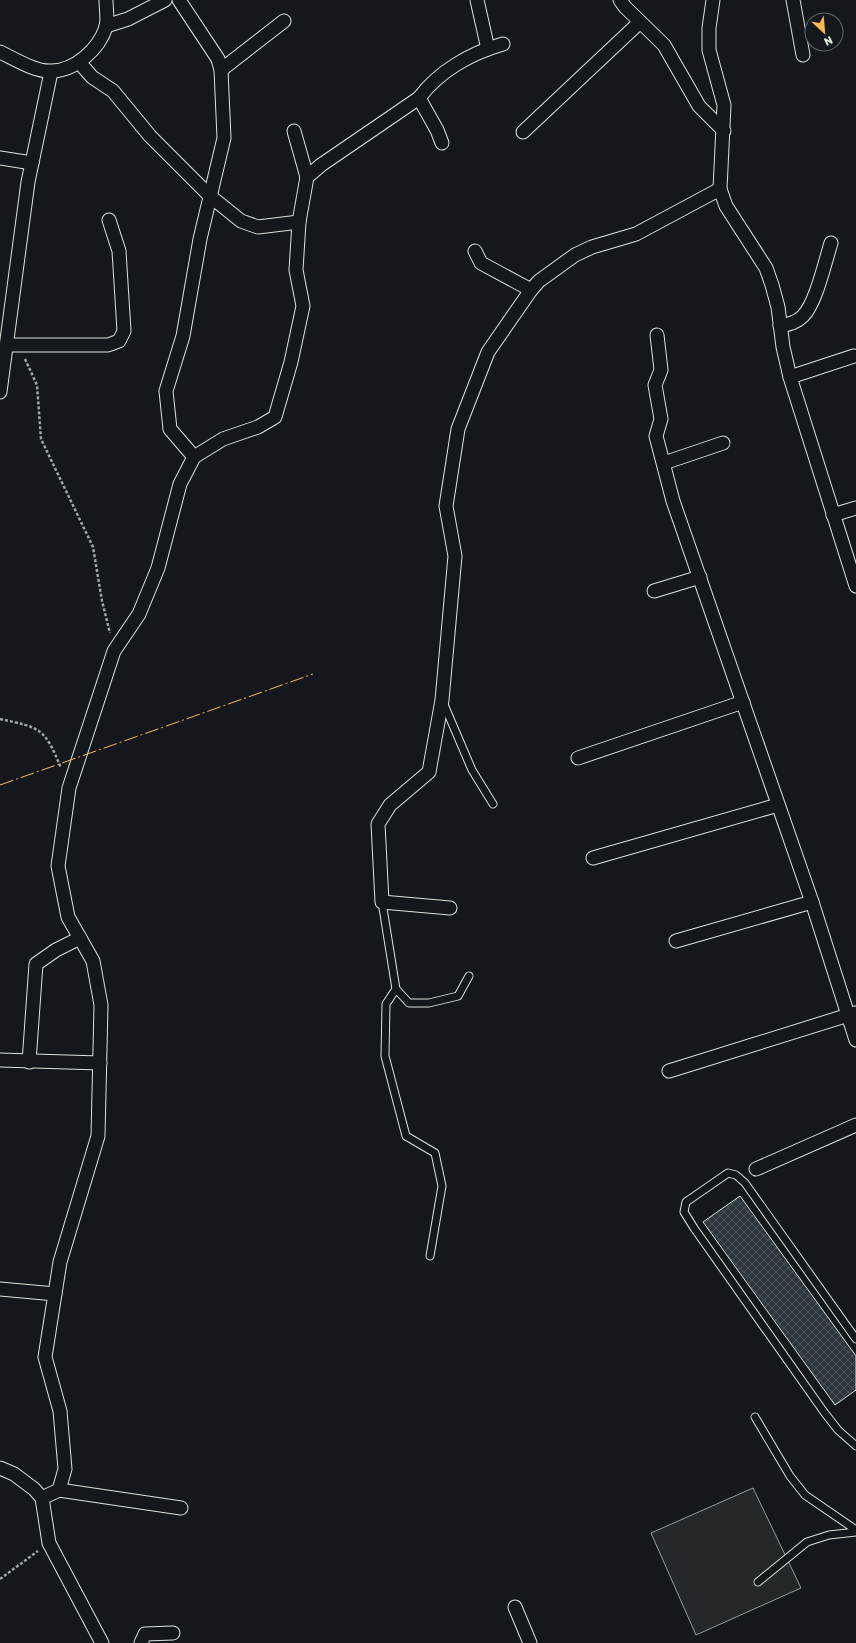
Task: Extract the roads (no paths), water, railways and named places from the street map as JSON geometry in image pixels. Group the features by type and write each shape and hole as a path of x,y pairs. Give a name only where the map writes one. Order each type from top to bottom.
{"street":[{"path":"0,52 32,67 51,72 65,69 80,62 100,39 106,26 106,0"},
{"path":"106,26 128,19 165,0"},
{"path":"179,0 218,59 221,70 224,138 200,239 183,336 166,391 170,428 194,457"},
{"path":"477,0 488,49"},
{"path":"620,0 640,22 654,33 664,45 699,106 724,131"},
{"path":"713,0 708,28 709,50 724,105 724,131 720,189 726,206 766,268 778,306 780,326 790,377 856,586"},
{"path":"792,0 802,55"},
{"path":"221,70 284,21"},
{"path":"523,132 640,22"},
{"path":"307,177 320,165 419,98 430,84 451,68 488,49 503,44"},
{"path":"80,62 92,77 113,91 150,136 210,196 241,221 258,227 299,222"},
{"path":"0,392 8,345 28,182 51,72"},
{"path":"419,98 437,130 442,143"},
{"path":"59,1490 65,1469 60,1411 45,1357 60,1262 98,1136 101,1005 93,961 68,917 58,866 70,788 114,651 139,614 158,568 180,484 194,457 223,439 258,427 275,417 291,362 303,306 296,270 299,222 307,177 294,132"},
{"path":"0,158 32,163"},
{"path":"450,908 382,902 378,824 390,805 429,772 442,700 455,556 446,506 458,429 488,352 531,290 575,255 592,247 636,234 720,189"},
{"path":"8,345 108,345 119,341 124,331 119,251 110,220"},
{"path":"780,326 794,323 803,316 811,305 831,243"},
{"path":"475,251 480,263 531,290"},
{"path":"657,335 661,370 655,384 661,419 656,436 673,501 852,1014 856,1040"},
{"path":"790,377 854,356"},
{"path":"664,463 723,443"},
{"path":"833,515 856,508"},
{"path":"654,591 700,577"},
{"path":"578,758 743,702"},
{"path":"593,858 778,805"},
{"path":"676,941 812,902"},
{"path":"29,1062 36,964 56,950 80,938"},
{"path":"670,1071 852,1014"},
{"path":"0,1060 100,1063"},
{"path":"756,1168 856,1125"},
{"path":"0,1289 55,1294"},
{"path":"0,1468 14,1474 34,1489 42,1498 49,1543 102,1643"},
{"path":"42,1498 59,1490 181,1508"},
{"path":"515,1607 530,1643"},
{"path":"141,1643 145,1634 173,1633"}],"lane":[{"path":"442,700 472,770 493,804"},
{"path":"382,902 396,989 409,1003 429,1003 458,996 469,976"},
{"path":"396,989 386,1004 385,1056 406,1136 435,1153 442,1186 430,1256"},
{"path":"856,1339 745,1183 736,1175 728,1173 686,1202 684,1212 694,1228 824,1412 838,1430 856,1446"},
{"path":"755,1417 790,1476 805,1495 856,1531"},
{"path":"758,1582 808,1542 829,1535 856,1531"}]}
